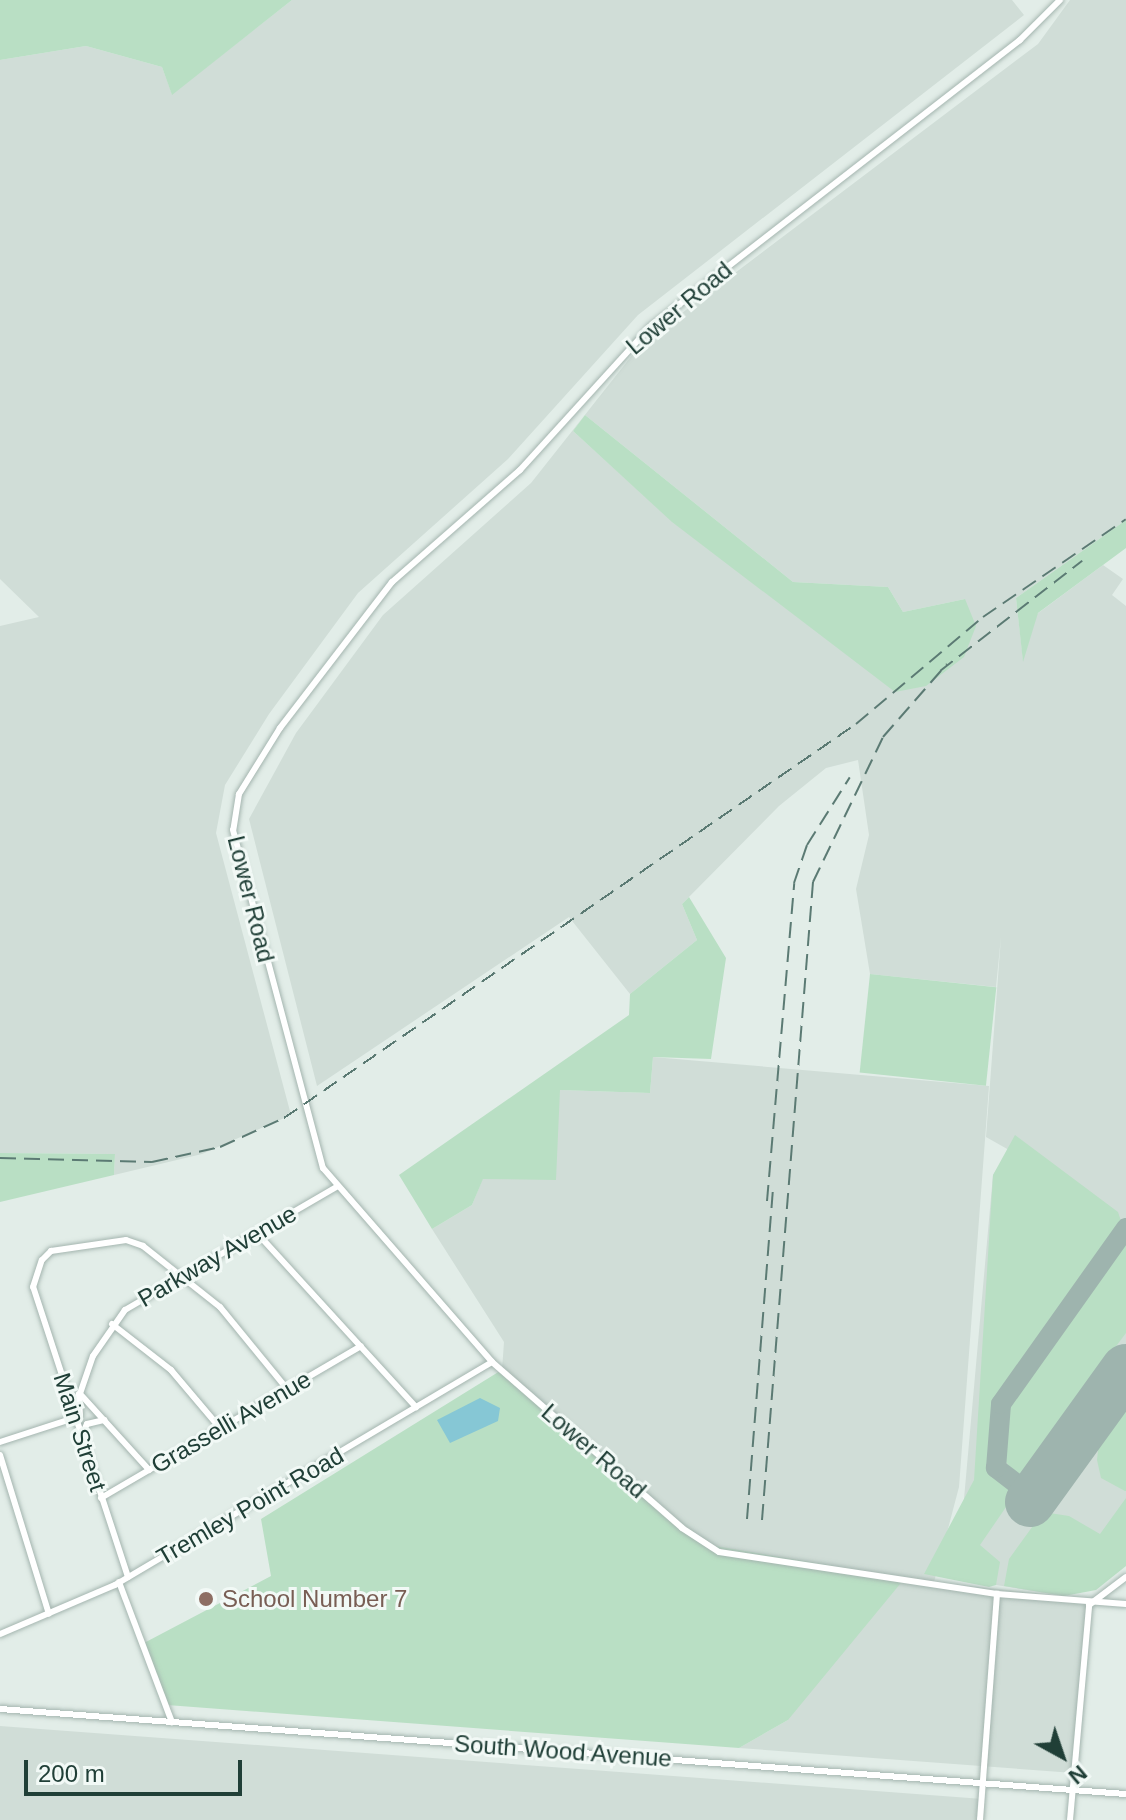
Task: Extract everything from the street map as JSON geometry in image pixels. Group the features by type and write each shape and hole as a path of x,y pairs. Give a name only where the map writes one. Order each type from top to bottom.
{"street":[{"name":"Lower Road","path":"1060,0 1020,40 631,345 535,456 374,600 247,781 235,806 235,843 319,1159 336,1187 492,1362 719,1552 997,1594 1089,1605 1126,1604"},
{"name":"Parkway Avenue","path":"73,1416 79,1394 112,1324 179,1273 336,1187"},
{"path":"257,1233 416,1407"},
{"name":"Main Street","path":"128,1577 33,1287 34,1271 51,1251 126,1240 179,1273"},
{"path":"179,1273 220,1307 287,1389"},
{"path":"112,1324 171,1370 220,1428"},
{"name":"Grasselli Avenue","path":"101,1498 361,1346"},
{"name":"Tremley Point Road","path":"0,1634 119,1582 492,1362"},
{"path":"79,1394 108,1421 149,1470"},
{"path":"0,1442 73,1416"},
{"path":"81,1439 87,1424 108,1421"},
{"path":"0,1455 49,1614"},
{"path":"1070,1820 1089,1605 1126,1577"},
{"path":"119,1582 172,1722"},
{"path":"980,1820 997,1594"},
{"name":"South Wood Avenue","path":"0,1709 1126,1794"}],"shaded area":[{"path":"292,0 1012,0 1024,15 638,315 508,459 358,593 269,714 225,785 216,833 291,1115 202,1154 114,1175 115,1154 0,1153 0,626 39,617 0,579 0,60 86,46 162,67 172,94"},
{"path":"1070,0 1126,0 1126,520 1016,598 1023,660 1037,614 1103,565 1123,579 1112,595 1126,606 1126,1513 1064,1596 965,1580 963,1510 993,1175 1009,1150 986,1137 1001,937 996,987 870,974 856,889 869,835 858,760 826,768 779,806 682,904 697,940 630,994 569,917 317,1086 249,819 296,733 383,615 531,483 641,344 1038,44","holes":["585,415 793,582 888,587 903,612 965,599 895,691 673,522 573,431"]},
{"path":"653,1057 989,1086 959,1487 934,1582 1089,1599 1074,1773 739,1748 788,1720 703,1544 502,1370 504,1342 432,1229 472,1205 483,1178 560,1090 650,1093"},
{"path":"0,1726 983,1799 981,1820 0,1820"}],"green space":[{"path":"0,0 292,0 172,95 162,67 86,46 0,60"},
{"path":"585,415 793,582 888,587 903,612 965,599 976,626 964,657 926,686 895,692 672,522 573,431"},
{"path":"1126,520 1126,548 1038,613 1023,662 1016,598"},
{"path":"689,897 726,958 711,1059 653,1057 650,1093 560,1090 556,1180 483,1179 472,1205 432,1229 399,1175 629,1015 630,994 697,940 682,904"},
{"path":"870,974 996,987 986,1086 860,1072"},
{"path":"1015,1135 1118,1212 1122,1224 996,1405 994,1468 1017,1491 980,1545 1000,1562 996,1585 989,1587 924,1574 974,1480 993,1175"},
{"path":"0,1153 115,1154 114,1175 0,1202"},
{"path":"1126,1240 1126,1333 1018,1477 1005,1461 1009,1407"},
{"path":"500,1371 703,1544 905,1578 788,1720 739,1748 167,1705 144,1643 271,1576 261,1519"},
{"path":"1126,1404 1125,1491 1101,1478 1097,1460 1099,1441"},
{"path":"1126,1498 1126,1566 1096,1590 1064,1596 1004,1586 1009,1559 1043,1512 1069,1516 1100,1534"}],"water":[{"path":"480,1398 500,1408 498,1421 450,1443 437,1420"}],"taxiway":[{"path":"1034,1497 996,1468 1001,1404 1126,1228"}],"runway":[{"path":"1030,1502 1126,1369"}],"railway":[{"path":"0,1158 152,1162 220,1147 284,1118 856,724 983,617 1126,519"},
{"path":"940,671 1082,561"},
{"path":"762,1520 813,882 883,737 947,664"},
{"path":"767,1201 794,883 807,845 850,777"},
{"path":"747,1519 773,1192"}],"place":[{"name":"School Number 7","path":"206,1599"}]}
